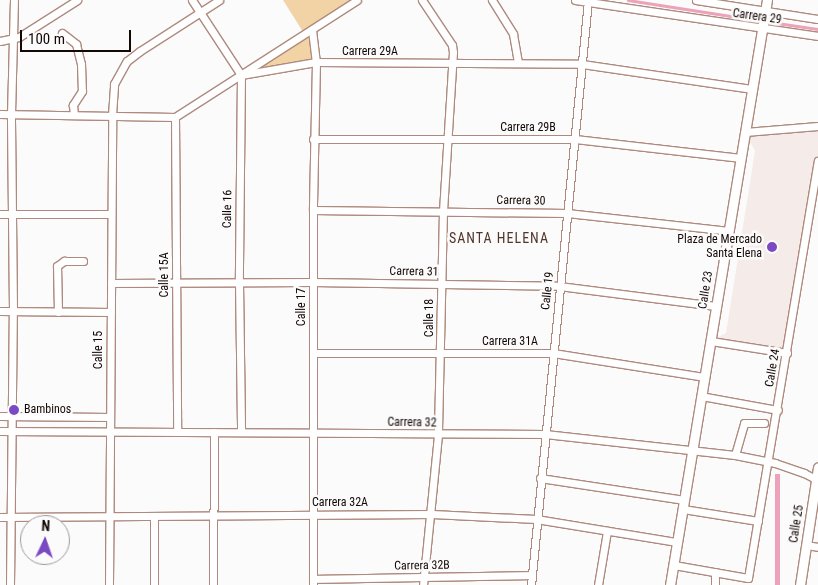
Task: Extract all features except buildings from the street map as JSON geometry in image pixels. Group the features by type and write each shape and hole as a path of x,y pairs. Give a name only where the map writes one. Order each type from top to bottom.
{"main road":[{"name":"Calle 23","path":"670,585 767,0"},
{"name":"Calle 25","path":"800,585 818,467"}],"street":[{"path":"10,585 13,312 11,114 14,0"},
{"path":"0,41 13,40 77,0"},
{"path":"192,0 241,75 357,0"},
{"name":"Calle 15","path":"109,585 110,312 114,84 128,61 218,0"},
{"name":"Calle 18","path":"422,0 452,45 449,138 443,211 438,435 432,514 424,581"},
{"path":"492,0 513,34 518,63"},
{"name":"Carrera 29","path":"575,0 818,36"},
{"name":"Carrera 29","path":"696,0 818,19"},
{"name":"Calle 19","path":"531,585 544,434 588,2"},
{"name":"Calle 17","path":"312,30 316,62 313,139 313,582"},
{"path":"62,33 76,44 81,64 82,91 73,105 74,115"},
{"name":"Carrera 29A","path":"176,117 241,75 316,62 582,64 752,89"},
{"name":"Calle 16","path":"241,75 239,282 241,432"},
{"path":"0,114 176,117"},
{"name":"Calle 15A","path":"176,117 177,432"},
{"path":"745,132 818,126"},
{"name":"Carrera 29B","path":"313,139 574,139 741,158"},
{"name":"Calle 24","path":"715,572 748,578 758,521 772,462 778,410 818,161"},
{"name":"Carrera 30","path":"313,210 567,213 729,231"},
{"path":"0,214 111,214"},
{"path":"58,312 57,266 64,261 83,261"},
{"name":"Carrera 31","path":"111,283 313,282 560,286 716,306"},
{"path":"0,311 110,312"},
{"path":"710,341 788,353"},
{"name":"Carrera 31A","path":"313,353 553,353 705,377"},
{"path":"701,396 778,410"},
{"path":"0,416 110,417"},
{"path":"735,455 744,423 764,423"},
{"name":"Carrera 32","path":"0,431 438,435 544,434 735,455 772,462 817,480"},
{"path":"213,585 214,432"},
{"path":"540,478 758,521"},
{"name":"Carrera 32A","path":"0,518 214,514 432,514 536,519 677,542"},
{"path":"154,516 154,585"},
{"path":"598,585 607,531"},
{"path":"806,545 818,547"},
{"path":"674,565 715,572 715,585"},
{"name":"Carrera 32B","path":"313,582 424,581 532,575"}],"shaded area":[{"path":"283,0 357,0 312,30 316,62 241,75 305,35"},
{"name":"Plaza de Mercado Santa Elena","path":"818,126 818,161 787,353 711,341 726,333 755,151 745,132"},
{"path":"775,474 780,474 780,585 775,585"}],"waterway":[{"path":"628,0 750,19"},
{"path":"777,23 818,29"}],"place":[{"name":"Plaza de Mercado Santa Elena","path":"772,247"},
{"name":"Bambinos","path":"14,410"}],"district":[{"name":"SANTA HELENA","path":"499,238"}]}
